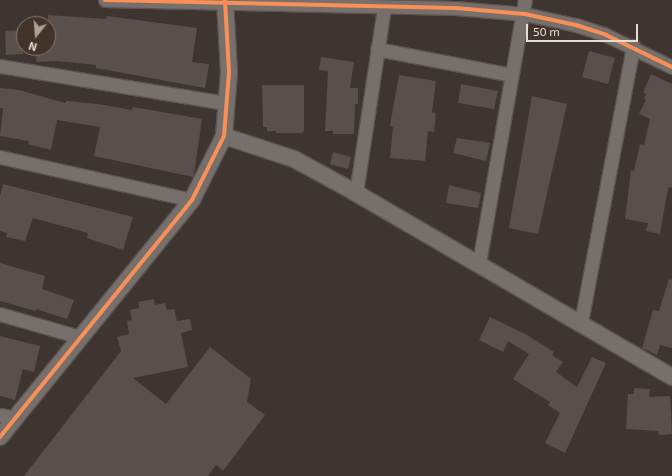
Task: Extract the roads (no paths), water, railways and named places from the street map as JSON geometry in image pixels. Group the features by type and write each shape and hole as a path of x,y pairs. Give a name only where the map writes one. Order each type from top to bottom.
{"street":[{"path":"105,0 455,8 525,14 576,25 633,46 672,67"},
{"path":"479,263 512,75 525,14 525,0"},
{"path":"0,437 7,417 80,337 192,200 224,136 229,72 225,2"},
{"path":"356,192 384,7"},
{"path":"581,322 633,46"},
{"path":"377,49 512,75"},
{"path":"0,66 227,103"},
{"path":"224,136 294,159 356,192 581,322 672,377"},
{"path":"0,157 192,200"},
{"path":"0,314 80,337"}]}
